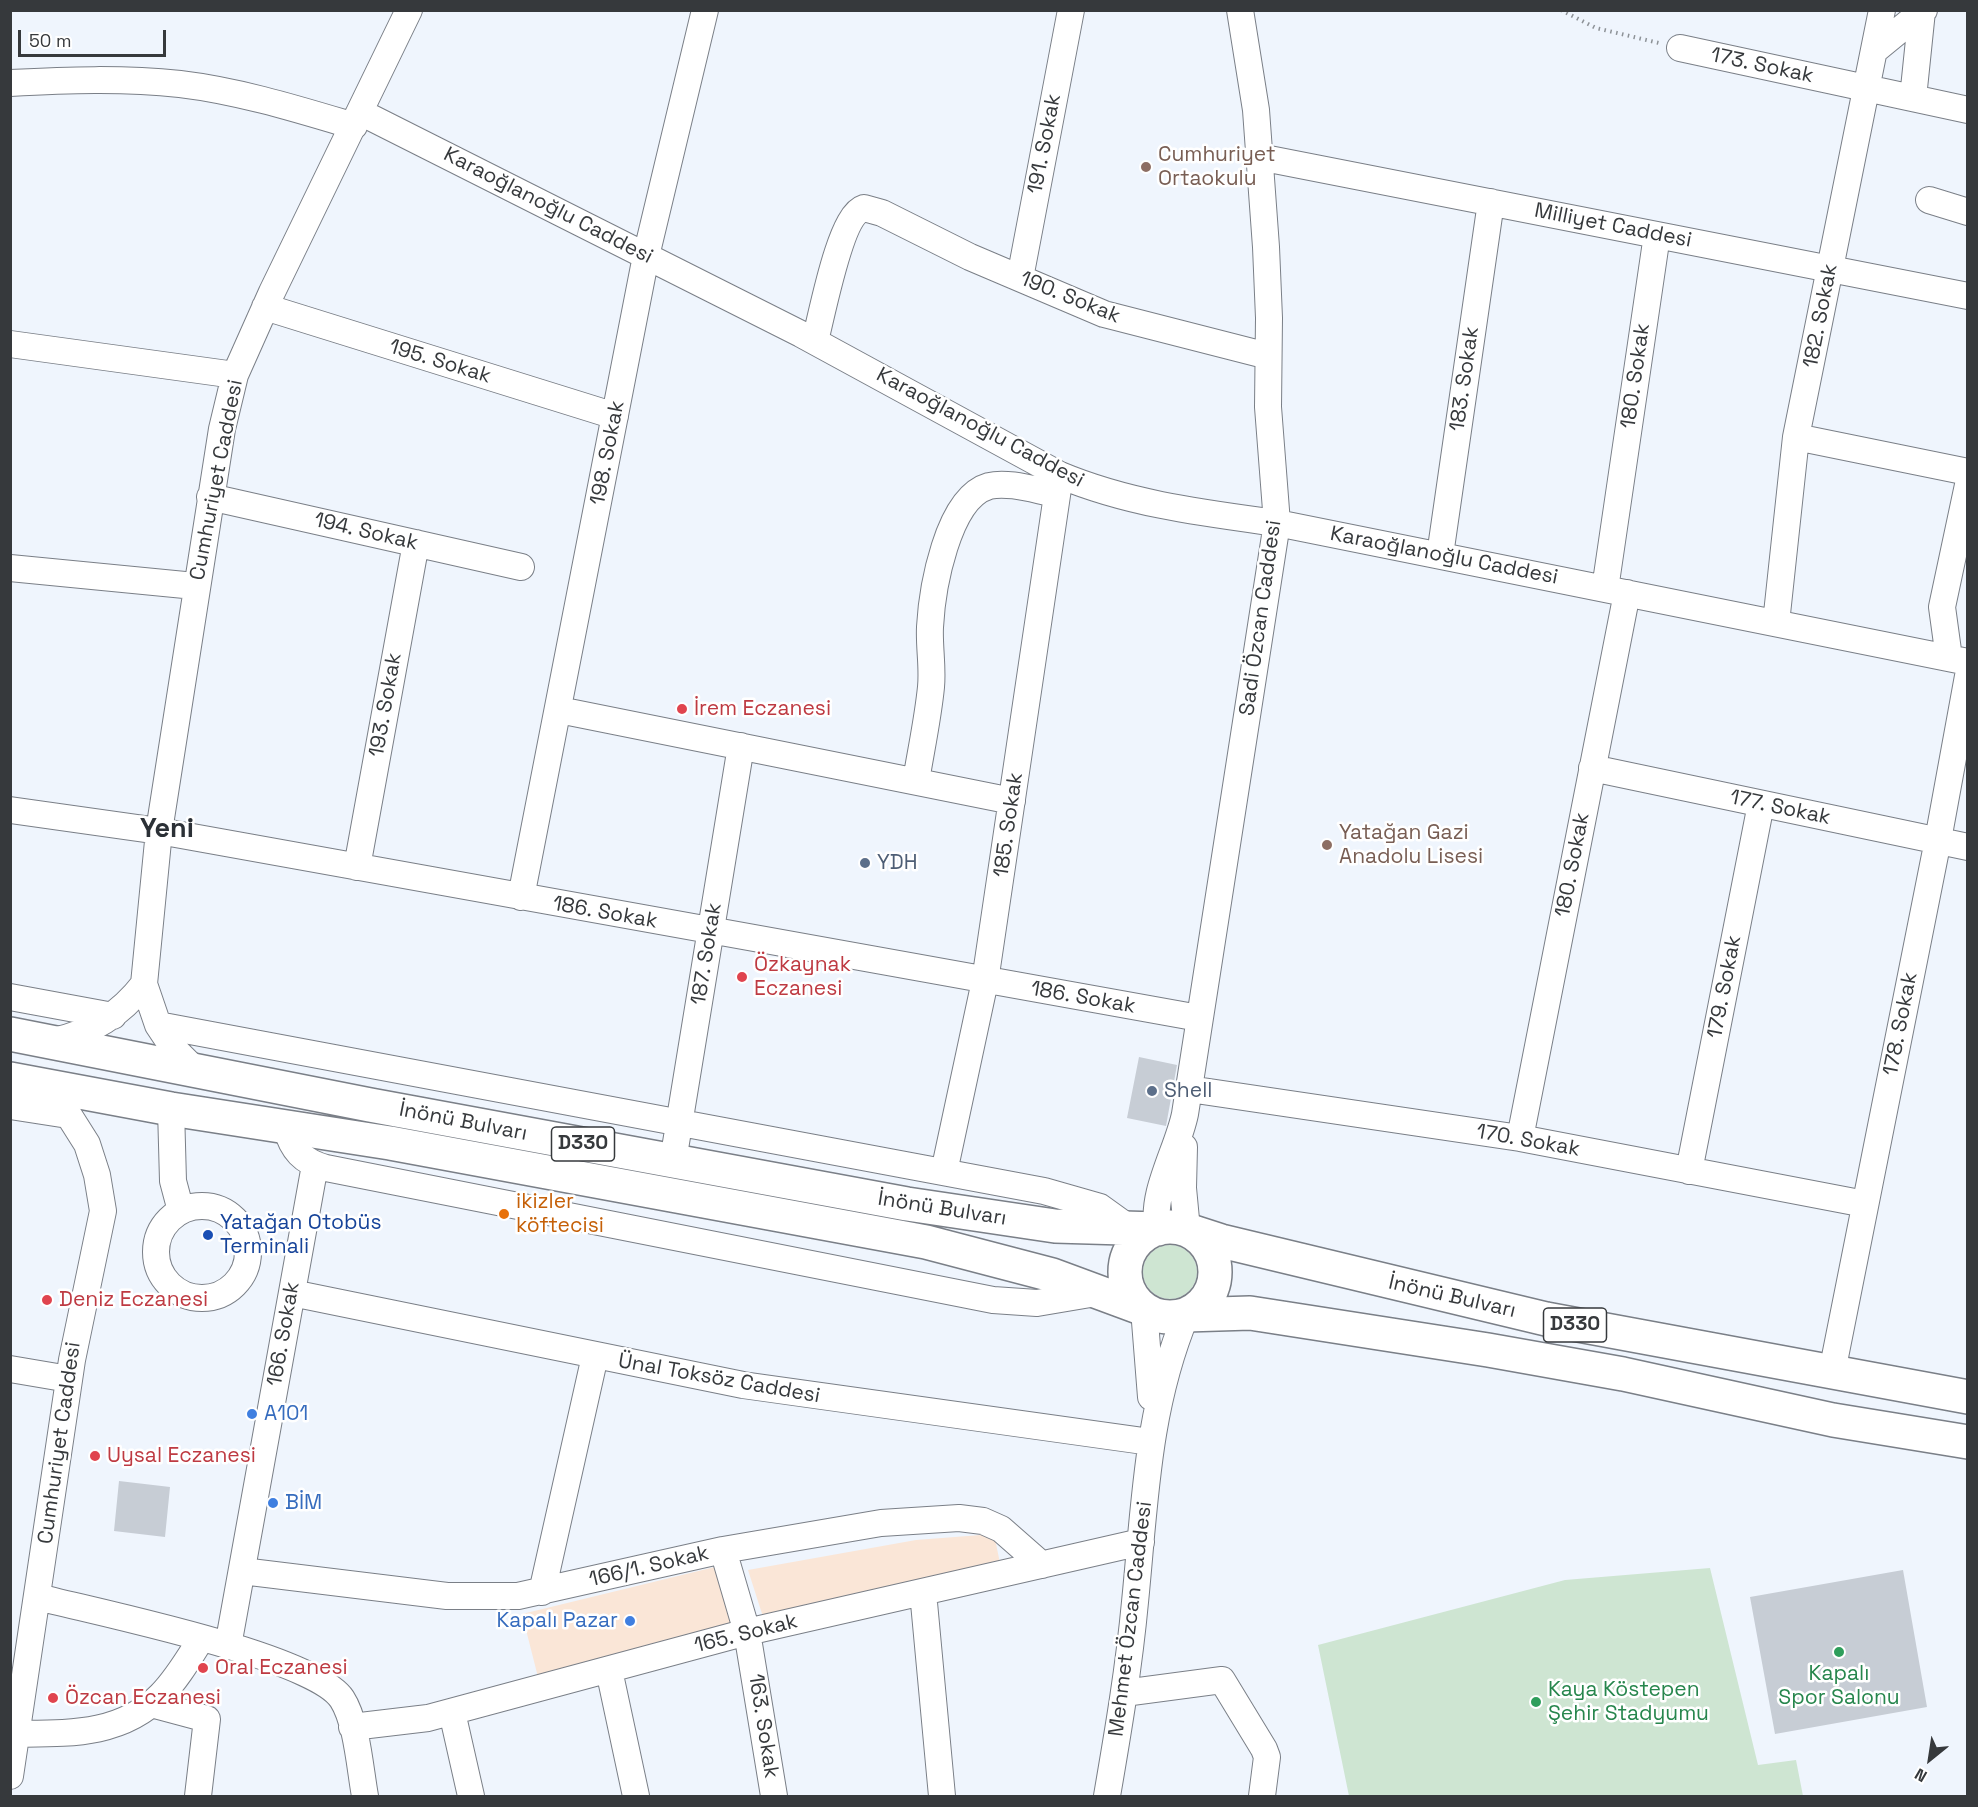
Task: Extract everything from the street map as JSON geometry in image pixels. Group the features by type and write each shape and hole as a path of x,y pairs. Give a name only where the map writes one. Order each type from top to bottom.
{"highway":[{"name":"İnönü Bulvarı","path":"10,1034 673,1161 957,1212 1055,1226 1159,1230 1310,1261 1378,1280 1546,1319 1968,1397"},
{"name":"İnönü Bulvarı","path":"10,1079 171,1109 390,1143 926,1242 1011,1263 1102,1292 1144,1309"},
{"path":"1159,1230 1207,1247 1215,1273 1207,1298 1198,1308 1186,1315 1164,1317 1144,1309 1134,1299 1127,1286 1125,1272 1127,1257 1134,1245 1145,1235 1159,1230"},
{"name":"İnönü Bulvarı","path":"1186,1315 1250,1313 1488,1350 1623,1374 1833,1420 1968,1442"}],"street":[{"name":"Cumhuriyet Caddesi","path":"195,1070 174,1049 158,1026 144,984 159,831 195,586 222,429 236,375 265,307 409,10"},
{"name":"198. Sokak","path":"521,897 646,256 705,10"},
{"name":"191. Sokak","path":"1020,279 1071,10"},
{"name":"Sadi Özcan Caddesi","path":"1159,1230 1183,1188 1185,1114 1277,523 1268,406 1266,247 1256,110 1240,10"},
{"name":"182. Sokak","path":"1776,623 1796,437 1882,10"},
{"path":"1874,51 1923,11"},
{"path":"1913,98 1923,11"},
{"name":"173. Sokak","path":"1680,48 1968,110"},
{"name":"Karaoğlanoğlu Caddesi","path":"10,83 68,80 182,85 357,119 646,256 815,341 1059,484 1086,486 1127,497 1277,523 1958,660"},
{"name":"Milliyet Caddesi","path":"1259,157 1968,296"},
{"path":"1929,200 1968,212"},
{"name":"183. Sokak","path":"1440,555 1491,202"},
{"name":"190. Sokak","path":"815,341 847,225 859,210 872,209 1020,279 1104,314 1268,356"},
{"name":"180. Sokak","path":"1520,1138 1592,768 1616,591 1657,235"},
{"name":"195. Sokak","path":"265,307 615,416"},
{"path":"10,344 236,375"},
{"path":"1796,437 1968,472"},
{"path":"916,781 932,683 932,606 936,580 957,517 966,504 989,486 1059,484"},
{"name":"185. Sokak","path":"944,1172 985,981 1059,484"},
{"path":"1958,660 1942,607 1968,485"},
{"name":"194. Sokak","path":"210,497 521,567"},
{"name":"193. Sokak","path":"357,867 416,543"},
{"path":"10,568 195,586"},
{"name":"178. Sokak","path":"1832,1372 1938,840 1968,676"},
{"path":"559,710 1012,801"},
{"name":"187. Sokak","path":"673,1161 741,747"},
{"name":"177. Sokak","path":"1592,768 1968,847"},
{"name":"179. Sokak","path":"1689,1171 1761,804"},
{"name":"186. Sokak","path":"10,810 159,831 1199,1018"},
{"path":"54,1041 91,1029 112,1016 144,984"},
{"path":"10,997 112,1016"},
{"name":"İnönü Bulvarı","path":"158,1026 944,1172 1084,1201 1159,1230"},
{"name":"Cumhuriyet Caddesi","path":"10,1776 20,1658 38,1597 80,1311 103,1211 97,1175 87,1144 51,1087"},
{"name":"170. Sokak","path":"1189,1089 1520,1138 1865,1204"},
{"path":"10,1106 68,1115"},
{"path":"171,1109 173,1181 181,1211"},
{"path":"286,1127 296,1151 315,1165 993,1300 1036,1302 1102,1292"},
{"name":"166. Sokak","path":"228,1646 315,1165"},
{"name":"Ünal Toksöz Caddesi","path":"292,1293 743,1385 1151,1442"},
{"name":"Mehmet Özcan Caddesi","path":"1144,1309 1151,1387 1151,1442"},
{"name":"Mehmet Özcan Caddesi","path":"1107,1797 1124,1693 1151,1442 1166,1366 1186,1315"},
{"path":"542,1592 595,1356"},
{"path":"10,1369 69,1379"},
{"name":"166/1. Sokak","path":"242,1571 447,1596 518,1596 723,1550 881,1523 959,1518 983,1521 1001,1529 1042,1565"},
{"name":"165. Sokak","path":"352,1727 428,1718 747,1632 1141,1542"},
{"name":"163. Sokak","path":"723,1550 747,1632 774,1797"},
{"path":"923,1592 942,1797"},
{"path":"38,1597 228,1646 308,1673 328,1683 342,1699 352,1727 365,1797"},
{"path":"14,1733 68,1734 97,1730 125,1721 151,1704 181,1670 201,1639"},
{"path":"609,1670 636,1797"},
{"path":"1124,1693 1222,1680 1267,1757 1262,1797"},
{"path":"151,1704 207,1719 198,1797"},
{"path":"452,1712 471,1797"}],"path":[{"path":"1561,10 1596,28 1680,48"}],"shaded area":[{"path":"994,1534 1000,1563 764,1620 748,1570 916,1540"},
{"name":"Kapalı Pazar","path":"719,1566 738,1628 539,1681 522,1614"}],"green space":[{"path":"1170,1245 1180,1247 1189,1253 1195,1262 1197,1272 1195,1282 1189,1291 1180,1297 1170,1299 1160,1297 1151,1291 1145,1282 1143,1272 1145,1262 1151,1253 1160,1247"},
{"name":"Kaya Köstepen Şehir Stadyumu","path":"1710,1568 1758,1765 1796,1760 1803,1796 1349,1796 1318,1645 1565,1580"}],"building":[{"path":"1139,1057 1177,1065 1166,1126 1127,1118"},
{"path":"119,1481 170,1487 165,1537 114,1531"},
{"name":"Kapalı Spor Salonu","path":"1903,1570 1927,1707 1775,1734 1750,1597"}],"place":[{"name":"Cumhuriyet Ortaokulu","path":"1146,167"},
{"name":"İrem Eczanesi","path":"682,709"},
{"name":"Yatağan Gazi Anadolu Lisesi","path":"1327,845"},
{"name":"YDH","path":"865,863"},
{"name":"Özkaynak Eczanesi","path":"742,977"},
{"name":"Shell","path":"1152,1091"},
{"name":"ikizler köftecisi","path":"504,1214"},
{"name":"Yatağan Otobüs Terminali","path":"208,1235"},
{"name":"Deniz Eczanesi","path":"47,1300"},
{"name":"A101","path":"252,1414"},
{"name":"Uysal Eczanesi","path":"95,1456"},
{"name":"BİM","path":"273,1503"},
{"name":"Kapalı Pazar","path":"630,1621"},
{"name":"Kapalı Spor Salonu","path":"1839,1652"},
{"name":"Oral Eczanesi","path":"203,1668"},
{"name":"Özcan Eczanesi","path":"53,1698"},
{"name":"Kaya Köstepen Şehir Stadyumu","path":"1536,1702"}],"district":[{"name":"Yeni","path":"167,830"}]}
